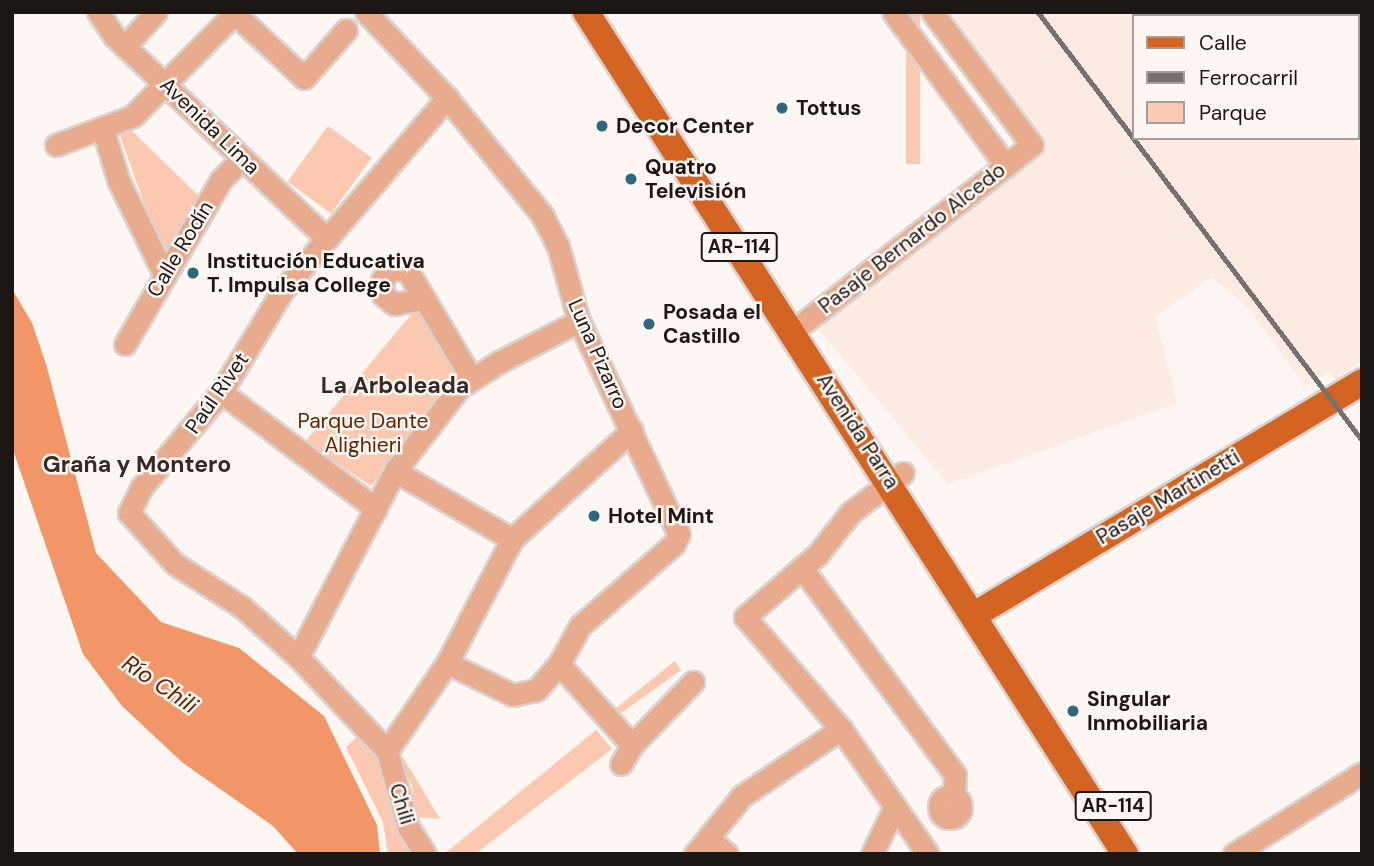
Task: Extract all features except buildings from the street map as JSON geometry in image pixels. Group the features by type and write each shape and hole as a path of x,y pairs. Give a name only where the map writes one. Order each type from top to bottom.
{"main road":[{"name":"Avenida Parra","path":"586,12 799,326 981,610 1144,854"},
{"name":"Avenida Parra","path":"606,12 799,326"},
{"name":"Pasaje Martinetti","path":"981,610 1362,382"},
{"name":"Avenida Parra","path":"981,610 1125,854"}],"street":[{"name":"Avenida Lima","path":"98,12 125,46 326,237"},
{"path":"125,46 156,12"},
{"name":"Luna Pizarro","path":"366,12 447,98 542,215 558,246 579,321 679,534 674,544 580,626 559,664"},
{"path":"893,12 1006,166"},
{"name":"Pasaje Bernardo Alcedo","path":"799,326 1032,145 932,12"},
{"path":"56,145 103,130 133,116 236,13 304,78 345,30"},
{"name":"Paúl Rivet","path":"387,751 298,657 242,607 175,564 130,513 141,488 221,392 283,290 447,98"},
{"path":"103,130 119,181 164,274"},
{"name":"Calle Rodín","path":"125,344 221,180 243,158"},
{"path":"422,299 472,379"},
{"path":"298,657 395,471 459,388 579,321"},
{"path":"221,392 376,509"},
{"path":"387,751 447,663 512,539 632,430"},
{"path":"395,471 512,539"},
{"path":"897,477 851,512 838,533 745,617 841,729 928,854"},
{"path":"802,568 955,775 954,796"},
{"path":"447,663 513,695 536,690 559,664 626,754 693,682"},
{"path":"727,854 702,846 742,796 841,729"},
{"name":"Chili","path":"387,751 408,827 425,854"},
{"path":"1234,854 1362,773"},
{"path":"872,854 895,806"}],"shaded area":[{"path":"949,12 1314,12 1132,14 1132,140 1356,140 1362,160 1362,361 1336,380 1329,371 1305,386 1250,310 1212,277 1155,316 1177,403 948,484 815,325 1044,149"}],"green space":[{"path":"906,12 920,12 920,164 906,164"},
{"path":"328,126 372,158 331,214 287,182"},
{"path":"129,128 201,198 164,258 119,133"},
{"name":"Parque Dante Alighieri","path":"419,305 458,377 371,486 305,442"},
{"path":"675,661 681,670 620,714 616,708"},
{"path":"596,730 612,749 475,854 444,854"},
{"path":"361,733 386,773 400,836 413,854 388,854 383,822 346,747"},
{"path":"403,757 440,819 414,817 412,785 399,761"}],"water":[{"name":"Río Chili","path":"12,289 32,323 46,364 96,553 161,622 239,648 324,716 377,825 380,854 298,854 273,826 183,763 122,706 83,654 12,447"}],"railway":[{"path":"1038,12 1132,136"},
{"path":"1135,140 1362,440"}],"place":[{"name":"Tottus","path":"782,108"},
{"name":"Decor Center","path":"602,126"},
{"name":"Quatro Televisión","path":"631,179"},
{"name":"Institución Educativa T. Impulsa College","path":"193,273"},
{"name":"Posada el Castillo","path":"649,324"},
{"name":"Hotel Mint","path":"594,516"},
{"name":"Singular Inmobiliaria","path":"1073,711"}],"district":[{"name":"La Arboleada","path":"395,385"},
{"name":"Graña y Montero","path":"137,464"}]}
